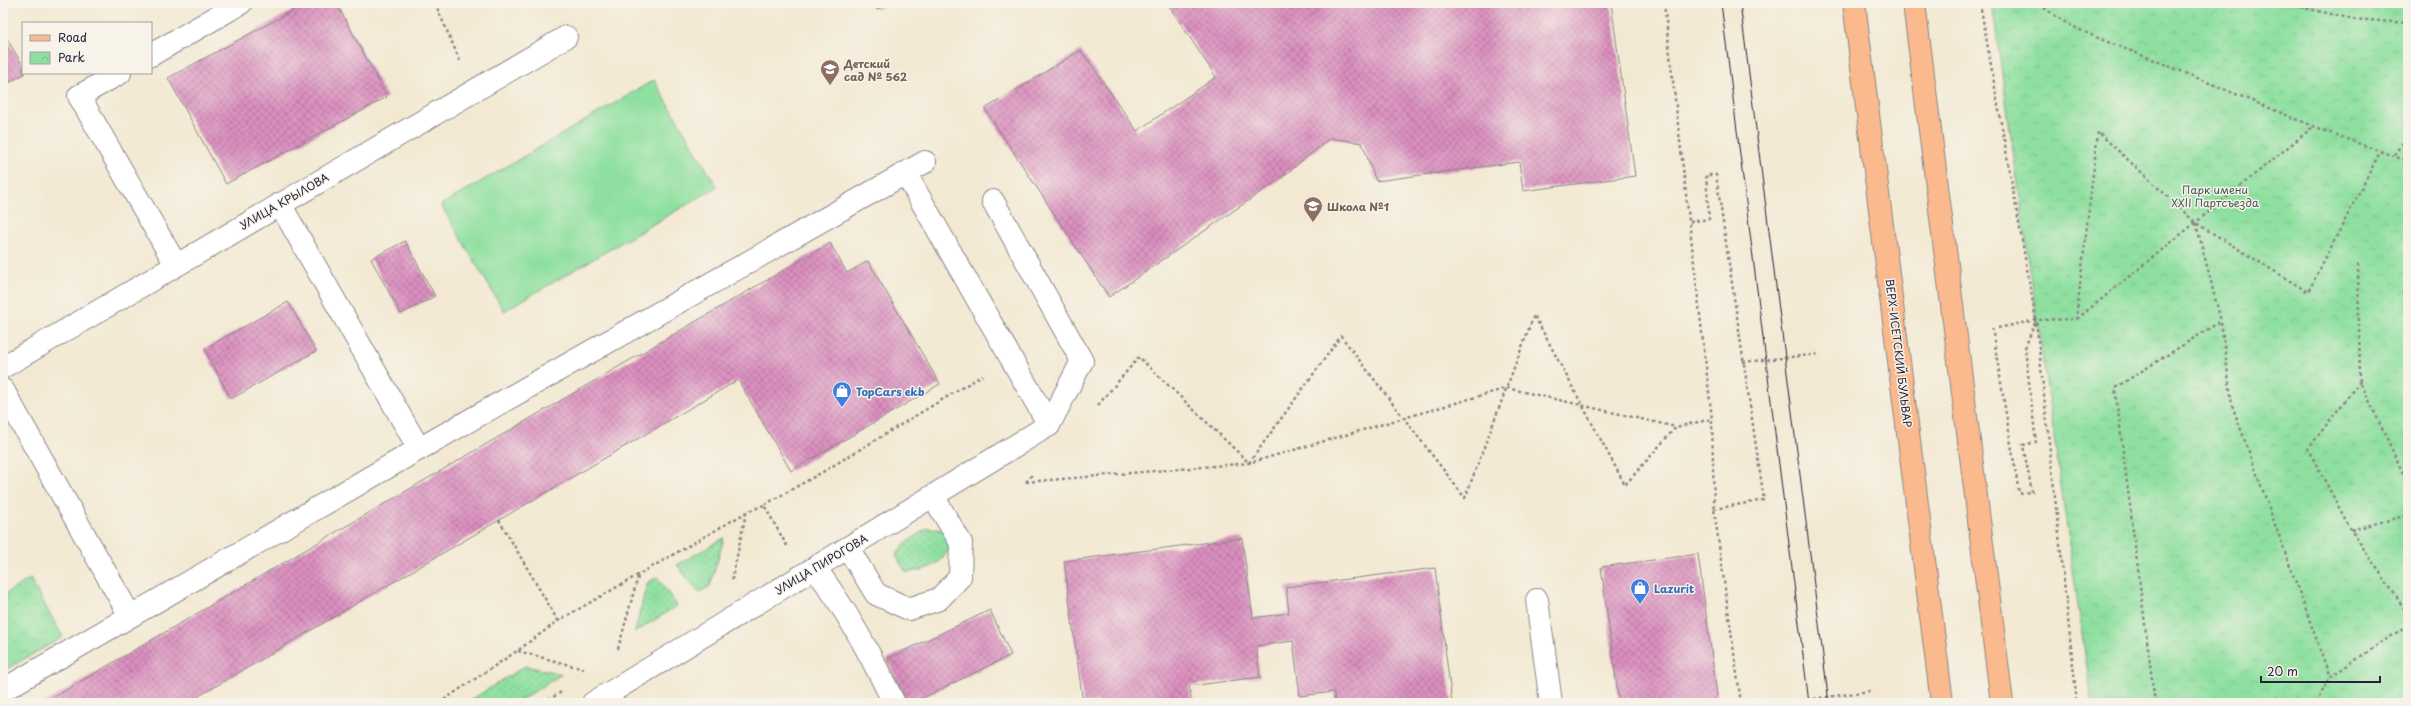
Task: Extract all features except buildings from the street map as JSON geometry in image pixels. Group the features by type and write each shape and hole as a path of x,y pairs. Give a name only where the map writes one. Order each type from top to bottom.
{"main road":[{"name":"ВЕРХ-ИСЕТСКИЙ БУЛЬВАР","path":"1854,3 1899,345 1942,703"},
{"path":"1914,3 2002,703"}],"street":[{"path":"152,54 241,3"},
{"name":"УЛИЦА КРЫЛОВА","path":"3,367 566,37"},
{"path":"118,74 79,96 176,265"},
{"path":"3,690 419,448 925,162"},
{"path":"906,174 1049,425"},
{"path":"993,201 1082,361 1049,425"},
{"path":"280,204 419,448"},
{"path":"3,390 130,616"},
{"name":"УЛИЦА ПИРОГОВА","path":"592,703 1049,425"},
{"path":"848,548 876,594 908,609 939,599 960,577 962,543 933,496"},
{"path":"815,568 835,595 876,665 894,703"},
{"path":"1537,600 1551,703"}],"path":[{"path":"435,3 460,62 454,66"},
{"path":"1664,3 1712,419 1714,509 1741,703"},
{"path":"1980,3 2036,320 2077,703"},
{"path":"2040,3 2048,12 2092,34 2314,126 2380,152 2394,155 2408,161"},
{"path":"2283,3 2353,20 2408,23"},
{"path":"1998,328 2036,320 2076,319 2314,126"},
{"path":"2076,319 2098,132 2196,223 2308,292 2380,152"},
{"path":"2394,155 2408,135"},
{"path":"1690,222 1709,219 1706,175 1716,175 1764,500 1714,509"},
{"path":"2196,223 2221,321 2232,405 2330,677"},
{"path":"2358,264 2360,381 2408,484"},
{"path":"1249,463 1341,336 1465,498 1534,316 1625,486 1676,427"},
{"path":"1992,328 2019,493 2032,492 2023,445 2036,442 2025,348 2036,320"},
{"path":"2155,703 2115,388 2221,321"},
{"path":"1743,362 1820,354"},
{"path":"1153,370 1249,463"},
{"path":"439,703 517,651 558,621 747,512 764,505 821,473 983,375"},
{"path":"2360,381 2308,449 2351,530 2408,614"},
{"path":"1026,482 1249,463 1506,388 1676,427 1712,419"},
{"path":"764,505 789,548"},
{"path":"731,585 747,512"},
{"path":"2351,530 2408,515"},
{"path":"499,520 558,621"},
{"path":"618,652 638,576"},
{"path":"2316,703 2330,677 2408,626"},
{"path":"517,651 588,670"},
{"path":"1784,703 1870,691"}],"green space":[{"name":"Парк имени XXII Партсъезда","path":"1992,3 2408,3 2408,703 2092,703"},
{"path":"654,80 717,187 504,311 441,205"},
{"path":"928,528 943,530 951,544 948,551 944,557 928,568 906,572 896,556 904,544"},
{"path":"724,538 710,586 699,593 677,565"},
{"path":"657,577 677,606 635,632 647,583"},
{"path":"30,579 63,637 3,671 3,595"},
{"path":"525,666 562,674 516,703 466,703"}],"tram line":[{"path":"1721,3 1809,703"},
{"path":"1740,3 1829,703"}],"place":[{"name":"Детский сад № 562","path":"830,86"},
{"name":"Школа №1","path":"1313,223"},
{"name":"TopCars ekb","path":"842,408"},
{"name":"Lazurit","path":"1640,605"}]}
